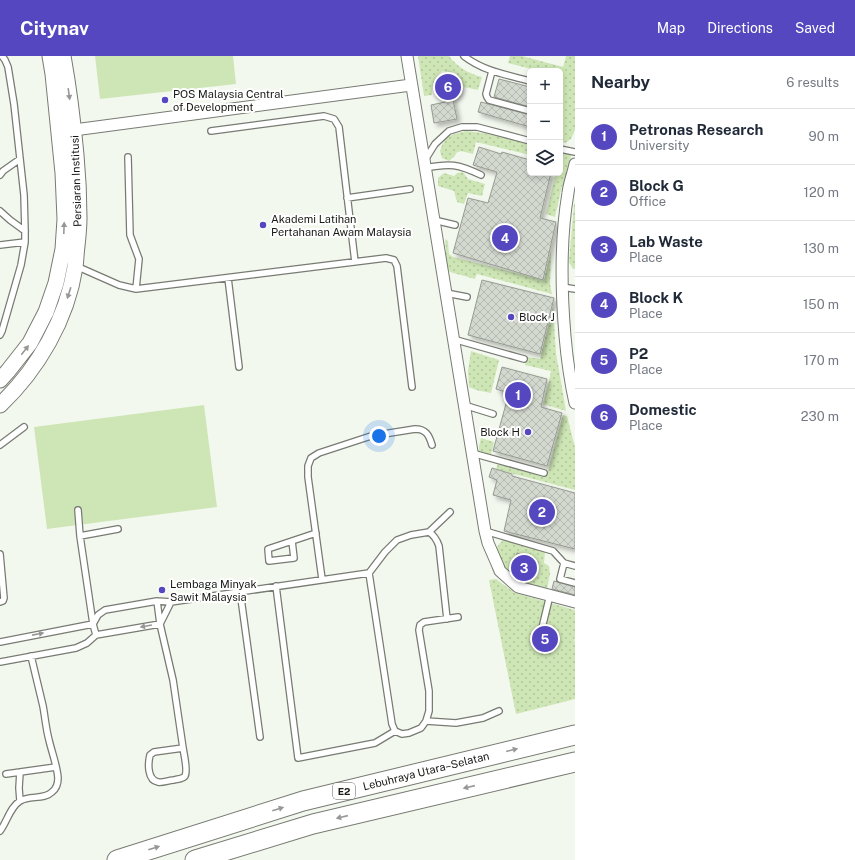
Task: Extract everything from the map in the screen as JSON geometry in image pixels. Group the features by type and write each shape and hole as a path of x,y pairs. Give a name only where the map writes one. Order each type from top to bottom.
{"highway":[{"name":"Lebuhraya Utara–Selatan","path":"117,860 303,801 575,735"},
{"name":"E2","path":"195,860 313,824 575,762"}],"street":[{"name":"Persiaran Institusi","path":"0,380 30,344 46,312 56,283 64,249 65,219 63,173 50,56"},
{"name":"Persiaran Institusi","path":"0,405 23,380 43,353 58,323 70,289 75,266 79,219 78,179 74,130 63,56"},
{"path":"407,56 488,543 500,571 518,587 575,602"},
{"path":"74,130 411,85"},
{"path":"575,164 568,193 564,228 562,270 563,311 567,356 575,399"}],"lane":[{"path":"1,333 21,265 26,231 24,195 14,104 8,68 2,56"},
{"path":"464,56 472,62 492,71 527,80"},
{"path":"492,71 486,94 487,97 490,100 527,110"},
{"path":"211,131 324,116 334,118 339,127 355,262"},
{"path":"481,175 467,168 455,165 425,165 435,144 448,131 462,127 477,127 527,141"},
{"path":"563,150 575,152"},
{"path":"128,158 130,235 139,259 136,289"},
{"path":"0,175 3,171 20,159"},
{"path":"347,198 410,189"},
{"path":"0,211 26,231"},
{"path":"434,220 455,225"},
{"path":"0,245 25,242"},
{"path":"75,266 120,285 136,289 386,258 394,260 397,266 412,387"},
{"path":"228,278 239,367"},
{"path":"562,287 575,289"},
{"path":"446,292 467,297"},
{"path":"453,338 524,359"},
{"path":"464,405 493,414"},
{"path":"0,445 24,427"},
{"path":"322,580 308,477 308,466 311,458 319,453 371,436 415,429 426,431 430,437 432,445"},
{"path":"472,453 544,473"},
{"path":"78,510 80,536 93,624 96,635"},
{"path":"450,512 429,532 411,535 397,540 384,552 369,573 390,714 395,731 402,734 421,728 426,721 429,711 429,691 419,630 420,625 424,622 458,617"},
{"path":"80,536 118,529"},
{"path":"485,531 553,551 564,563 575,566"},
{"path":"429,532 437,539 439,546 447,618"},
{"path":"292,541 294,558 269,561 268,549 292,541 316,533"},
{"path":"0,554 4,598 0,602"},
{"path":"564,563 560,579 575,583"},
{"path":"0,642 93,624 98,615 105,610 157,601 171,602 369,573"},
{"path":"276,586 298,758 375,743 395,731"},
{"path":"240,591 260,737"},
{"path":"542,628 550,595"},
{"path":"157,601 160,624 173,680 187,771 186,775 182,778 158,782 150,777 148,762 150,755 154,752 183,748"},
{"path":"160,624 171,602"},
{"path":"0,662 76,648 87,643 96,635 160,624"},
{"path":"0,831 15,805 26,799 52,793 58,780 31,656"},
{"path":"426,721 456,723 483,718 499,711"},
{"path":"6,774 56,767"},
{"path":"20,772 20,801"}],"green space":[{"path":"95,56 233,56 236,84 100,99"},
{"path":"418,56 449,56 463,69 482,77 478,90 464,87 456,73 442,71 434,82 432,95 424,96"},
{"path":"510,56 522,56 563,67 566,56 575,56 575,130 571,139 563,143 563,68 527,68 508,63"},
{"path":"466,131 483,133 527,143 527,154 476,142 473,154 461,151 456,153 455,156 449,161 442,158 440,151 446,139 452,135"},
{"path":"563,152 565,152 571,155 568,183 562,186 555,217 546,214 555,176 563,176"},
{"path":"463,172 468,179 485,184 482,196 468,193 464,204 457,202 454,191 438,186 438,178 444,173 454,176 457,173"},
{"path":"575,203 575,269 573,269 569,262"},
{"path":"445,239 448,241 449,254 453,257 544,280 551,251 550,284 552,294 477,274 475,279 450,272 447,266"},
{"path":"553,306 556,353 566,411 543,404 551,371 525,365 527,357 540,359"},
{"path":"471,351 499,360 491,393 469,387 468,371"},
{"path":"204,405 217,507 47,529 34,427"},
{"path":"563,415 567,416 575,447 575,490 496,469 500,458 548,471"},
{"path":"481,438 494,442 491,455 479,452"},
{"path":"503,540 545,552 544,563 549,566 550,574 547,589 518,581 504,570 499,559 497,548"},
{"path":"496,579 515,593 575,610 575,699 516,714 489,580"}],"building":[{"path":"447,73 455,75 461,86 459,94 453,100 457,119 434,123 431,105 445,102 437,93 435,84 436,80 443,74"},
{"path":"499,79 527,86 527,106 494,97"},
{"path":"481,102 527,114 527,126 478,112"},
{"path":"479,147 501,154 502,152 527,159 527,176 550,176 540,218 556,222 543,280 453,253 468,198 488,203 497,172 473,165"},
{"name":"Block J","path":"482,280 554,298 540,354 468,335"},
{"name":"Block H","path":"502,367 547,379 541,407 562,413 547,466 493,451 509,393 496,389"},
{"path":"492,468 512,474 512,476 575,493 575,549 504,531 511,500 493,495 497,480 489,477"},
{"path":"517,553 528,556 524,572 514,569"},
{"path":"554,581 575,587 575,595 552,589"},
{"path":"537,633 548,635 546,644 534,641"}],"place":[{"name":"Domestic","path":"448,87"},
{"name":"POS Malaysia Central of Development","path":"165,100"},
{"name":"Akademi Latihan Pertahanan Awam Malaysia","path":"263,225"},
{"name":"Block K","path":"505,238"},
{"name":"Block J","path":"511,317"},
{"name":"Petronas Research","path":"518,395"},
{"name":"Block H","path":"528,432"},
{"name":"Block G","path":"542,512"},
{"name":"Lab Waste","path":"524,568"},
{"name":"Lembaga Minyak Sawit Malaysia","path":"162,590"},
{"name":"P2","path":"545,639"}]}
